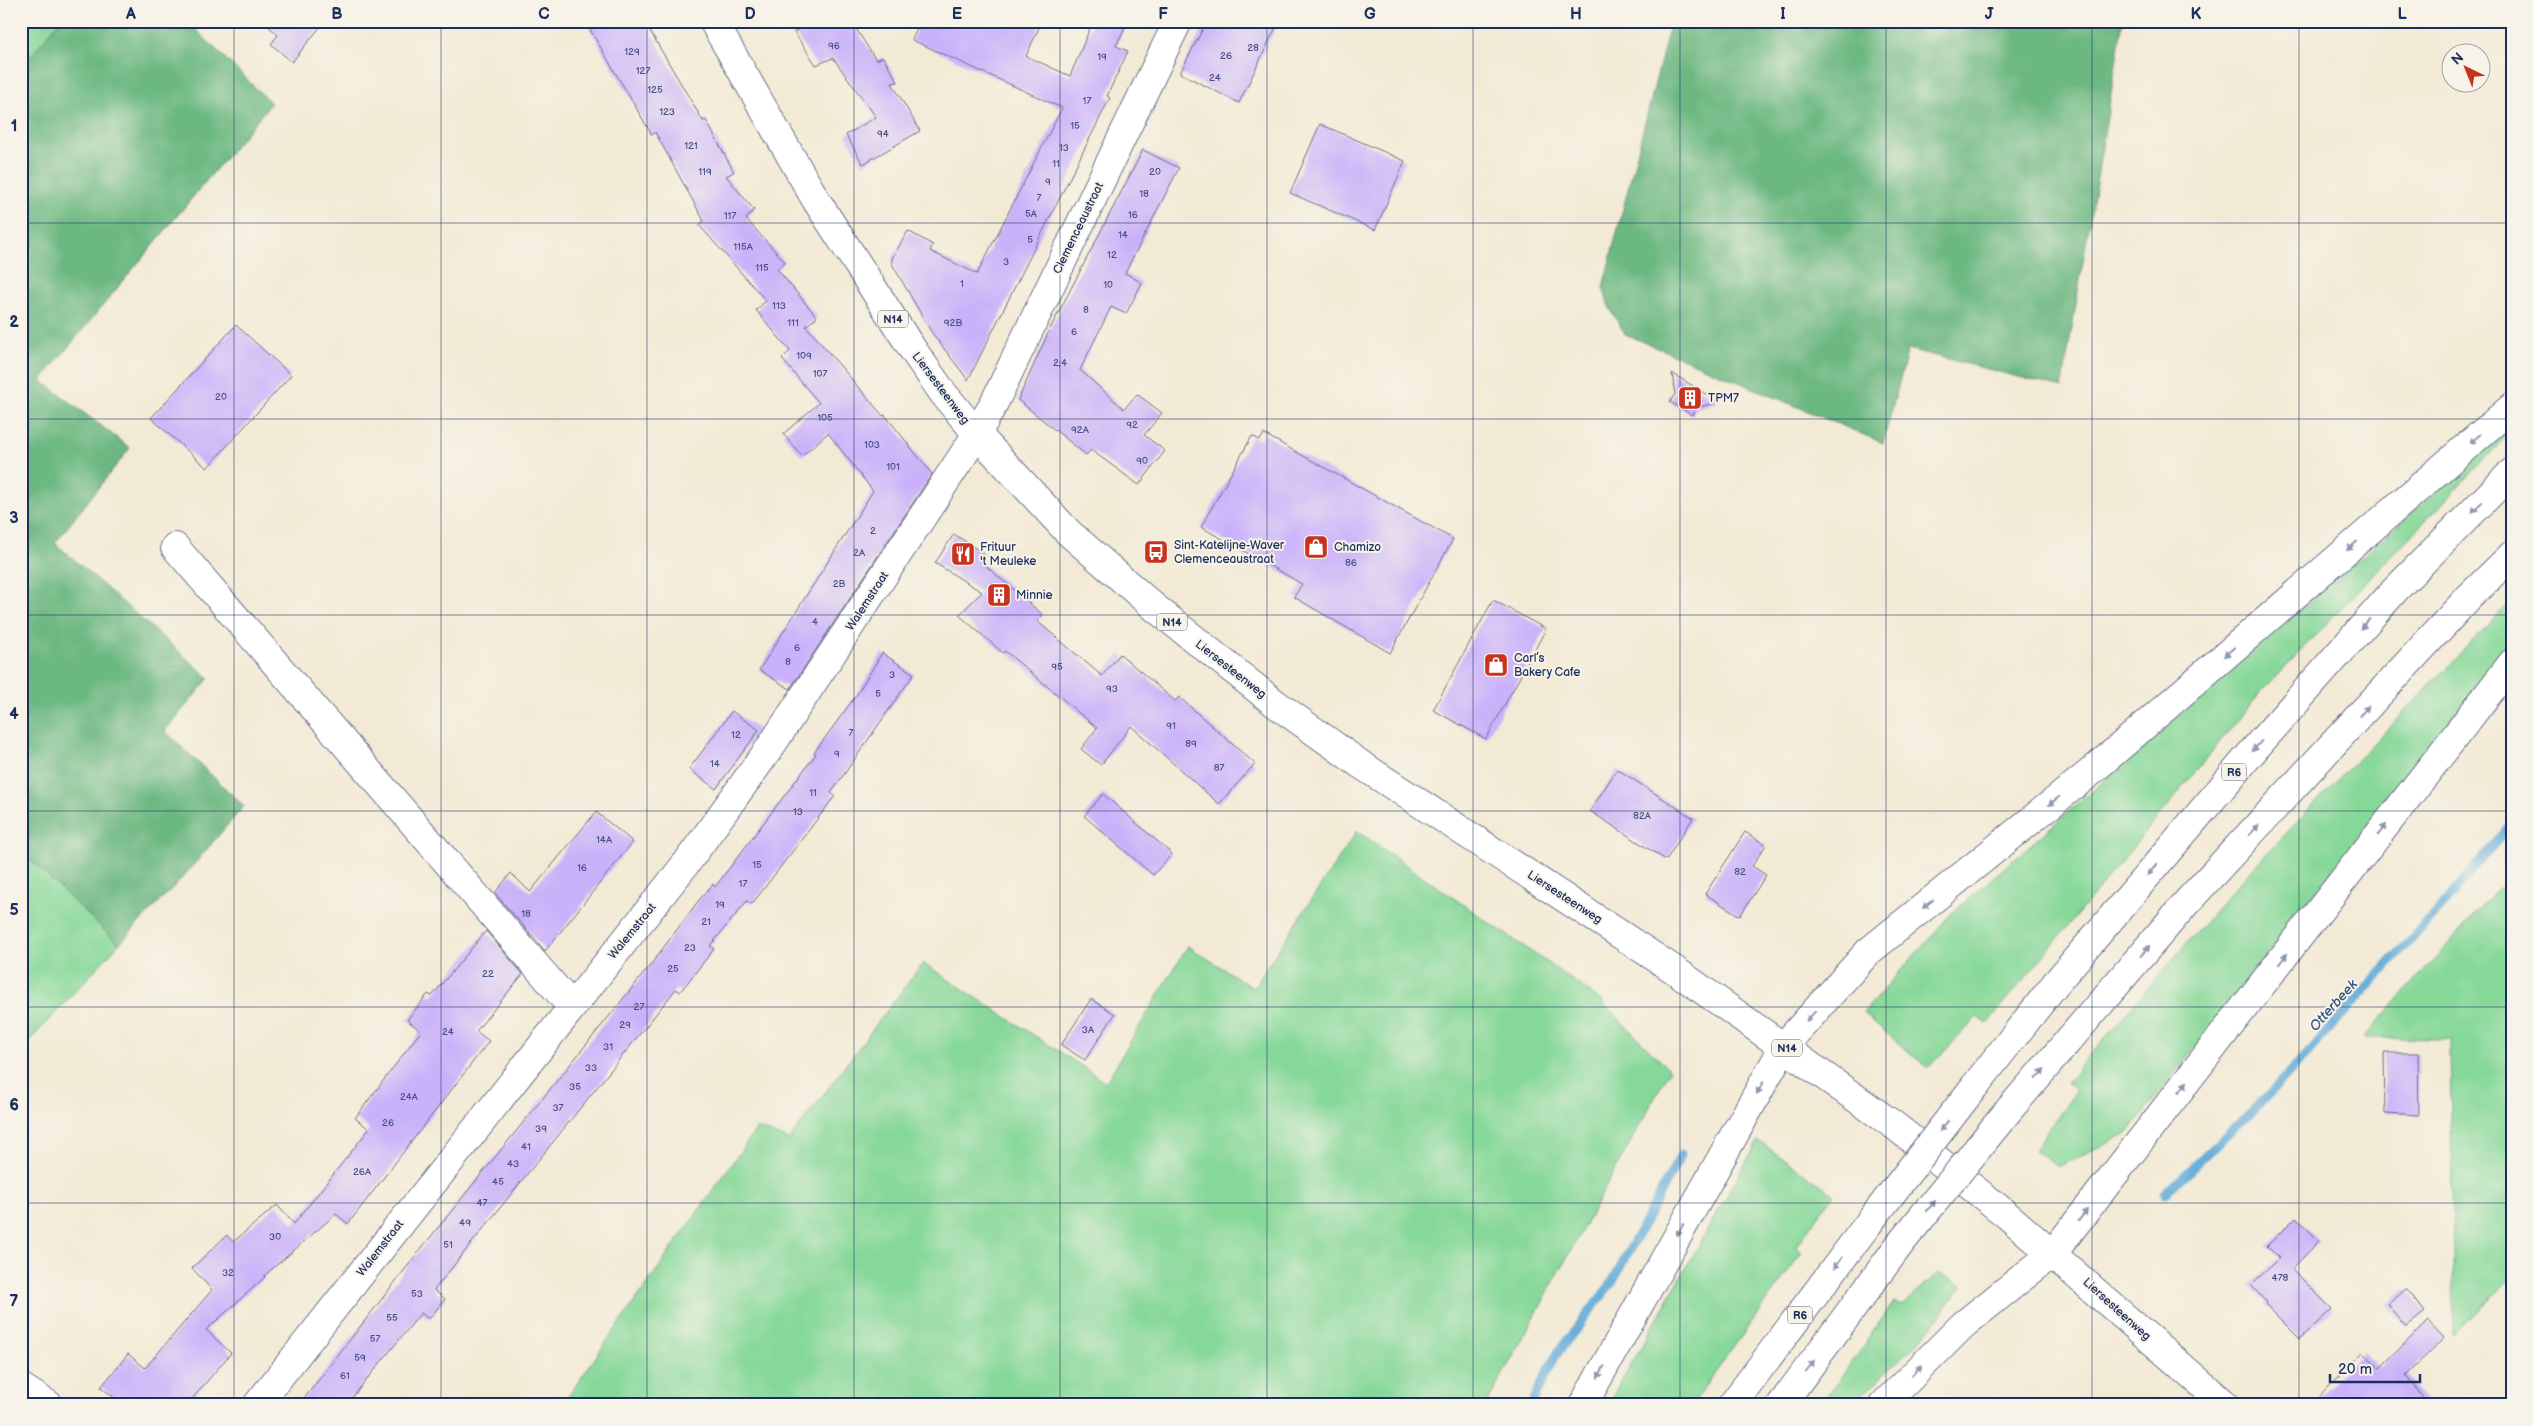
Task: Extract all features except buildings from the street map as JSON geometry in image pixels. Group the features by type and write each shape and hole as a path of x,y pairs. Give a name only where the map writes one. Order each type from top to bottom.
{"main road":[{"name":"Liersesteenweg","path":"713,21 821,208 911,347 943,393 977,434 1068,532 1154,607 1276,704 1360,764 1565,896 1784,1046 1896,1126 2007,1214 2226,1405"},
{"name":"Clemenceaustraat","path":"977,434 994,403 1178,21"},
{"path":"1583,1405 1784,1046 1868,952 2092,771 2512,407"},
{"name":"Walemstraat","path":"257,1405 688,861 769,750 977,434"},
{"name":"R6","path":"1732,1405 1868,1224 2056,983 2258,745 2395,590 2512,472"},
{"path":"175,547 572,1006"},
{"path":"1782,1405 1900,1244 2008,1111 2187,902 2469,598 2512,555"},
{"path":"1883,1405 1963,1325 2053,1254 2512,663"},
{"path":"21,1387 49,1405"}],"green space":[{"path":"21,21 59,21 21,69"},
{"path":"59,21 187,21 271,103 41,380 130,448 55,543 209,678 165,731 244,806 183,877 119,944 21,851 21,69"},
{"path":"1671,21 2123,21 2062,388 1908,349 1883,443 1625,334 1609,307 1603,287"},
{"path":"2512,426 2512,430 2262,691 1987,1024 1978,1017 1928,1068 1863,1013 1951,914"},
{"path":"2512,600 2512,641 2127,1134 2058,1167 2034,1150 2077,1090 2067,1082 2242,879"},
{"path":"1357,831 1598,998 1670,1070 1486,1405 562,1405 757,1128 789,1140 923,963 1106,1082 1188,946 1253,988"},
{"path":"21,851 119,944 21,1050"},
{"path":"2497,889 2512,889 2512,1277 2454,1335 2450,1039 2364,1038"},
{"path":"1758,1141 1834,1194 1796,1246 1802,1252 1692,1405 1608,1405"},
{"path":"1938,1273 1962,1286 1924,1337 1852,1405 1821,1405 1894,1302 1901,1306"}],"waterway":[{"name":"Otterbeek","path":"2165,1194 2269,1095 2447,900 2512,824"},
{"path":"1531,1405 1556,1355 1611,1284 1681,1155"}],"place":[{"name":"TPM7","path":"1690,398"},
{"name":"Chamizo","path":"1316,547"},
{"name":"Sint-Katelijne-Waver Clemenceaustraat","path":"1156,552"},
{"name":"Frituur 't Meuleke","path":"963,554"},
{"name":"Minnie","path":"999,595"},
{"name":"Carl’s Bakery Cafe","path":"1496,665"}]}
